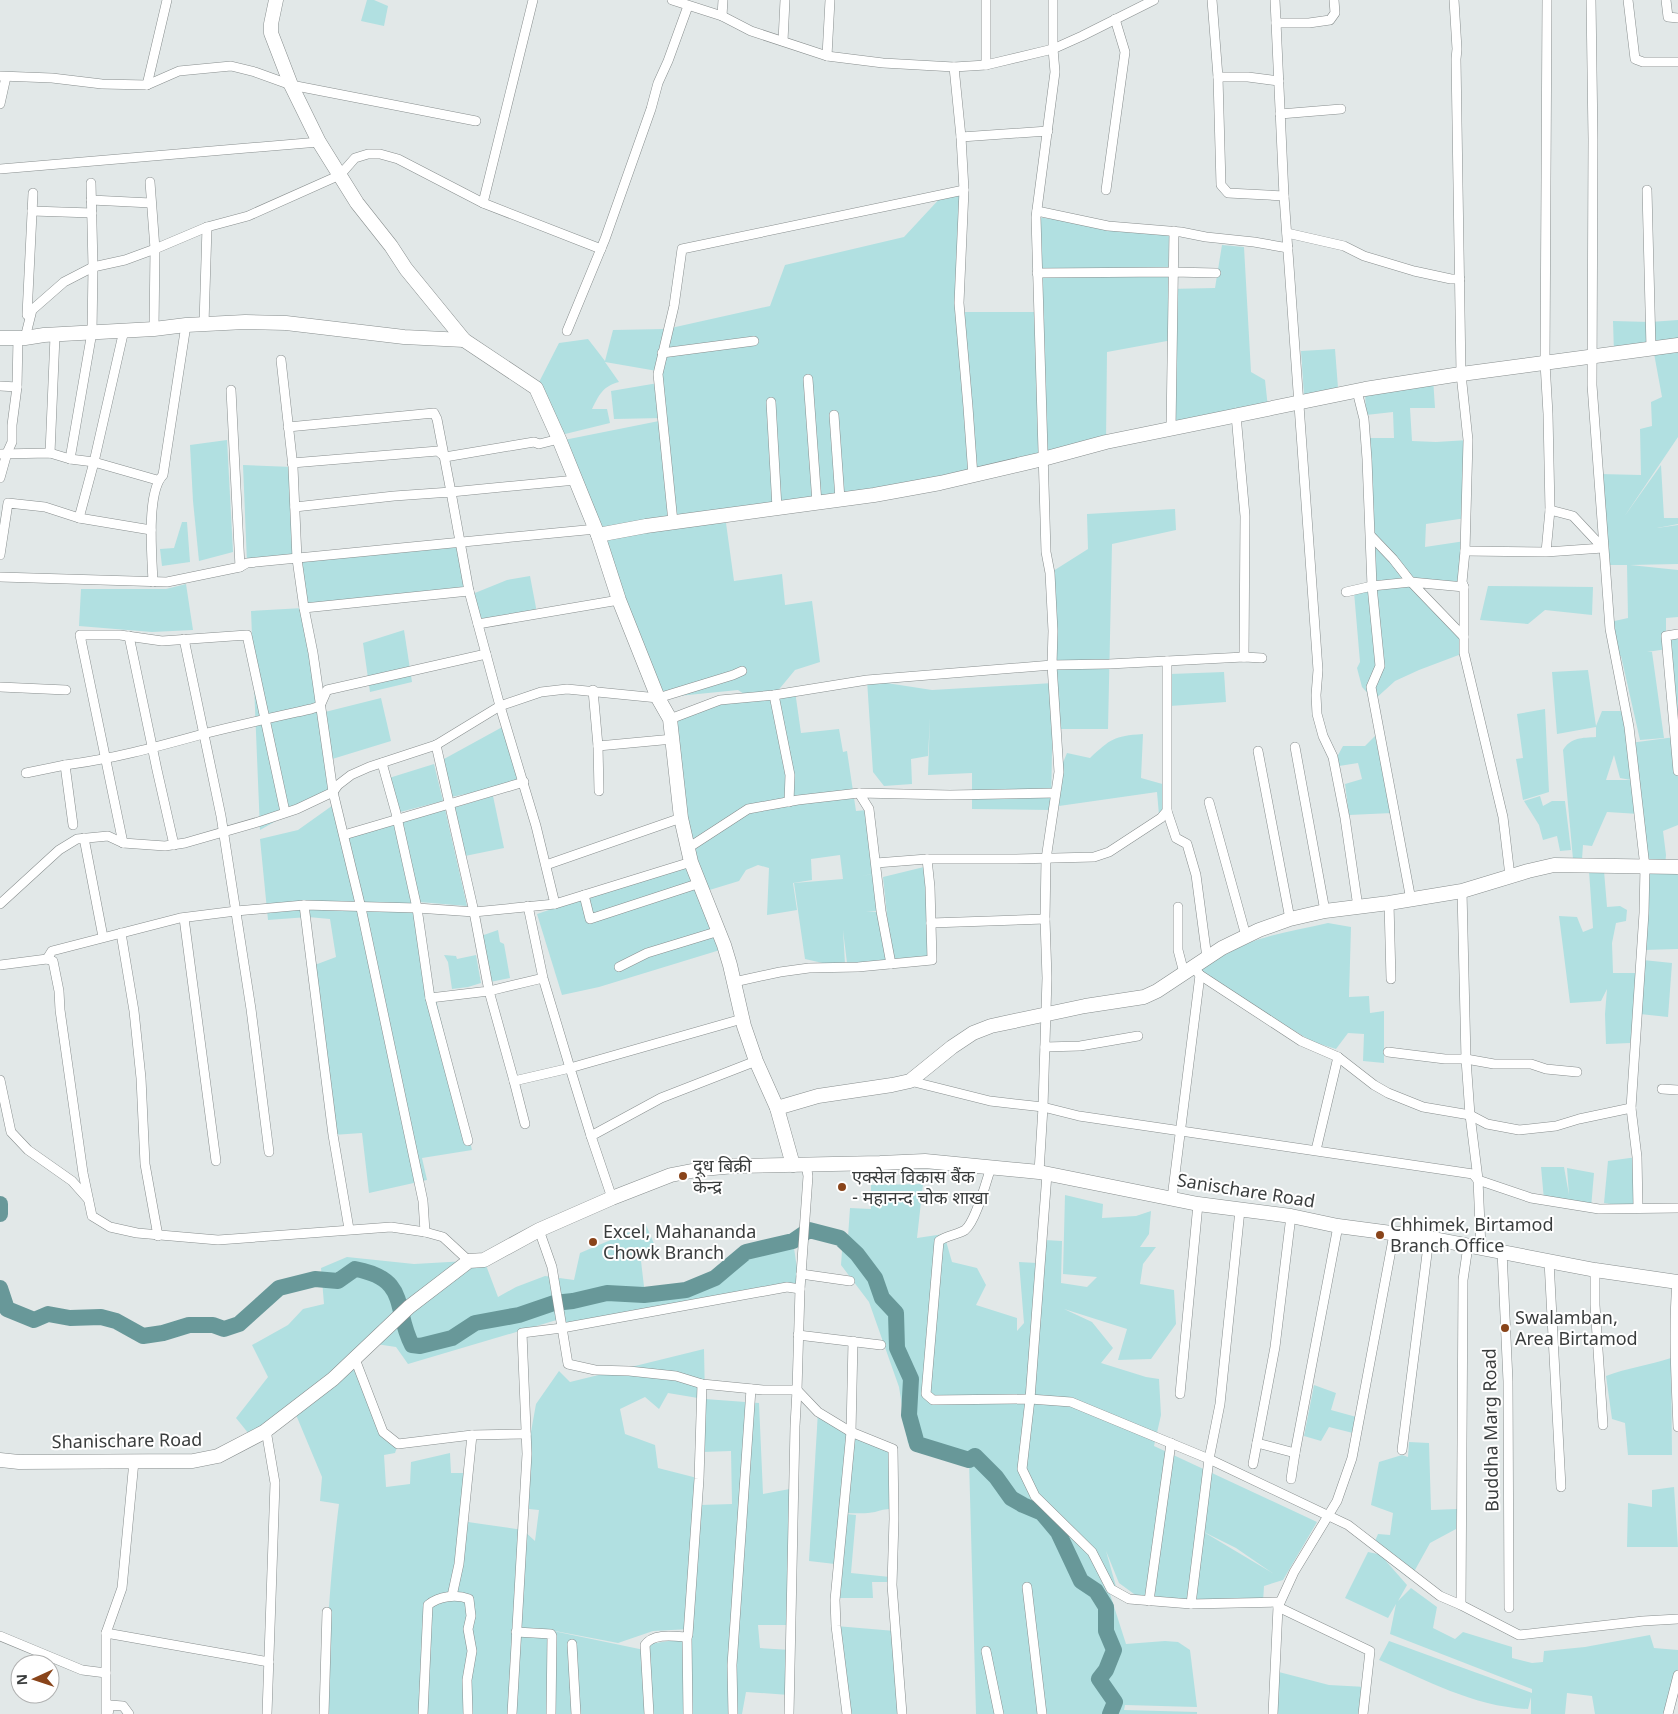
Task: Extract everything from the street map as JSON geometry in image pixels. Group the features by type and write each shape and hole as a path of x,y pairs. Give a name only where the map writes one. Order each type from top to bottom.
{"street":[{"path":"147,85 167,0"},
{"path":"276,0 271,33 291,84 319,142 357,202 406,269 464,340 536,388 597,532 619,600 658,698 670,719 681,818 691,862 719,931 730,965 742,1019 756,1060 800,1165 808,1176 798,1335 789,1714"},
{"path":"483,203 533,0"},
{"path":"672,0 722,16 751,31 827,56 884,63 954,67 986,66 1053,49 1154,0"},
{"path":"722,0 722,16"},
{"path":"782,41 785,0"},
{"path":"827,56 830,0"},
{"path":"986,0 986,66"},
{"path":"1053,0 1055,72 1037,211 1037,273 1046,552 1050,573 1053,632 1052,665 1059,772 1046,859 1045,919 1047,978 1043,1173 1030,1399 1022,1469 1035,1496 1092,1552 1111,1589 1129,1599 1191,1604 1279,1604 1370,1651 1363,1714"},
{"path":"1212,0 1218,77 1221,185 1228,193 1284,196"},
{"path":"1275,0 1284,196 1318,670 1317,714 1323,736 1333,757 1345,818 1358,907"},
{"path":"1276,24 1330,20 1335,13 1334,0"},
{"path":"1454,0 1457,49 1461,374 1468,440 1465,551 1462,582 1464,587 1464,652 1503,817 1510,876"},
{"path":"1546,552 1550,510 1545,363 1547,0"},
{"path":"1592,0 1591,357 1610,629 1629,727 1645,867 1644,913 1631,1108 1637,1156 1638,1208"},
{"path":"1628,0 1634,59 1643,62 1678,62"},
{"path":"1666,0 1668,17 1678,18"},
{"path":"567,331 601,250 651,109 658,83 688,6"},
{"path":"1106,190 1125,52 1115,19"},
{"path":"0,104 3,77 52,78 102,84 147,85 179,71 231,66 291,84 476,121"},
{"path":"954,67 964,190 959,303 973,476"},
{"path":"1218,77 1248,77 1279,81"},
{"path":"1280,114 1341,109"},
{"path":"961,137 1048,131"},
{"path":"0,169 319,142"},
{"path":"22,338 32,310 64,282 94,267 125,260 207,228 248,216 340,176 355,158 368,154 380,154 398,159 483,203 601,250"},
{"path":"150,182 155,249 154,329"},
{"path":"70,459 92,332 94,267 91,183"},
{"path":"674,522 658,374 674,306 682,248 964,190"},
{"path":"1647,190 1651,348"},
{"path":"0,478 3,454 12,442 33,193"},
{"path":"91,200 151,202"},
{"path":"1037,211 1108,226 1133,226 1174,231 1288,248"},
{"path":"32,212 92,212"},
{"path":"204,324 207,228"},
{"path":"1171,429 1174,231"},
{"path":"1287,233 1344,246 1364,256 1414,271 1451,279 1460,279"},
{"path":"1037,273 1216,273"},
{"path":"0,338 55,336 244,322 286,323 404,337 464,340"},
{"path":"153,582 151,530 158,480 163,475 186,325"},
{"path":"80,518 124,330"},
{"path":"50,453 55,336"},
{"path":"662,352 754,341"},
{"path":"0,577 166,582 240,567 247,563 459,542 597,532 777,508 940,483 1106,442 1357,391 1461,374 1678,345"},
{"path":"281,360 292,463 297,559 333,792 361,908 423,1201 425,1232"},
{"path":"808,379 817,502"},
{"path":"0,386 16,387"},
{"path":"231,390 240,567"},
{"path":"1357,391 1364,419 1366,438 1372,586 1380,666 1371,687 1411,900"},
{"path":"772,402 777,508"},
{"path":"288,426 434,412 445,457 469,591 500,706 524,782 555,904"},
{"path":"834,415 840,499"},
{"path":"1236,415 1245,516 1244,657"},
{"path":"445,457 534,442 539,444 559,439"},
{"path":"292,463 438,450 445,457"},
{"path":"3,454 50,453 70,459 94,462 158,480"},
{"path":"294,507 576,480"},
{"path":"0,554 4,502 45,507 80,518 151,530"},
{"path":"1550,510 1573,516 1603,548"},
{"path":"1371,536 1394,559 1411,582 1464,637"},
{"path":"1465,551 1546,552 1603,548"},
{"path":"1346,592 1372,586 1411,582 1464,587"},
{"path":"304,608 469,591"},
{"path":"478,624 619,600"},
{"path":"1678,634 1666,636 1678,771"},
{"path":"123,843 80,635 129,636 162,641 247,635 285,812"},
{"path":"129,636 174,845"},
{"path":"184,639 224,831 270,1152"},
{"path":"320,706 327,690 486,654"},
{"path":"670,719 720,700 774,695 867,680 1052,665 1244,657 1262,658"},
{"path":"1167,661 1167,811 1176,838 1188,844 1201,903 1207,958"},
{"path":"0,904 60,850 77,839 108,836 123,843 165,846 258,822 297,809 333,792 338,785 351,775 436,745 500,706 540,692 567,689 593,690 658,698 742,671"},
{"path":"0,687 66,690"},
{"path":"593,690 598,746 599,791"},
{"path":"774,695 790,775 790,802"},
{"path":"26,773 65,765 105,760 320,706"},
{"path":"598,746 673,738"},
{"path":"436,745 474,912 489,991 525,1124"},
{"path":"1296,747 1325,911"},
{"path":"1258,751 1290,919"},
{"path":"382,763 417,908 430,998 468,1141"},
{"path":"65,765 73,825"},
{"path":"344,836 524,782"},
{"path":"688,848 748,809 790,802 859,793 950,795 1055,793"},
{"path":"859,793 869,809 881,911 891,964"},
{"path":"1209,802 1246,936"},
{"path":"876,863 927,859 1046,859 1094,856 1109,852 1161,818 1167,811"},
{"path":"546,865 681,818"},
{"path":"84,838 103,938"},
{"path":"734,982 780,972 810,968 932,960 932,922 927,859"},
{"path":"47,959 52,951 121,932 184,918 236,911 304,905 417,908 474,912 555,904 691,862"},
{"path":"777,1108 818,1096 892,1085 910,1080 973,1033 991,1026 1085,1006 1144,997 1192,972 1207,958 1222,948 1246,936 1290,919 1325,911 1411,900 1462,891 1554,865 1678,867"},
{"path":"584,895 590,919 700,883"},
{"path":"1461,1605 1463,1280 1474,1247 1478,1180 1470,1115 1466,1059 1462,891"},
{"path":"1389,903 1391,979"},
{"path":"304,905 333,1135 349,1229"},
{"path":"528,906 543,978 590,1136 612,1198"},
{"path":"1178,907 1178,950 1192,972 1301,1041 1338,1057 1374,1085 1388,1093 1423,1106 1470,1115 1486,1124 1525,1130 1556,1126 1631,1108"},
{"path":"184,918 216,1161"},
{"path":"932,922 1045,919"},
{"path":"619,967 647,953 719,931"},
{"path":"121,932 134,1011 143,1100 146,1164 158,1236"},
{"path":"0,965 47,959 53,961 92,1216 110,1227 158,1236 218,1240 391,1227 425,1232 443,1237 469,1261"},
{"path":"1172,1198 1192,972"},
{"path":"430,998 489,991 543,978"},
{"path":"514,1081 570,1068 742,1019"},
{"path":"1045,1047 1080,1046 1138,1036"},
{"path":"1388,1052 1445,1059 1466,1059 1494,1064 1531,1064 1577,1072"},
{"path":"1316,1150 1338,1057"},
{"path":"590,1136 661,1098 756,1060"},
{"path":"0,1080 11,1132 28,1150 72,1180 88,1199"},
{"path":"910,1080 990,1101 1043,1107 1079,1116 1473,1174 1478,1180 1531,1198 1599,1209 1678,1208"},
{"path":"1662,1089 1678,1090"},
{"name":"Sanischare Road","path":"469,1261 484,1260 539,1230 671,1175 702,1169 736,1166 925,1161 1043,1173 1198,1204 1292,1216 1338,1226 1429,1238 1595,1270 1678,1282"},
{"path":"991,1167 976,1213 965,1230 939,1241 926,1394 933,1400 1030,1399 1072,1402 1209,1459 1348,1525 1440,1596 1519,1634 1678,1619"},
{"path":"1180,1394 1198,1204"},
{"path":"1191,1604 1209,1459 1220,1404 1240,1210"},
{"path":"1253,1464 1275,1348 1292,1216"},
{"path":"1291,1479 1338,1226"},
{"path":"539,1230 552,1267 568,1364 595,1370 676,1376 702,1384 751,1389 797,1390 818,1412 851,1432 893,1449 894,1520 892,1585 902,1714"},
{"path":"1273,1714 1279,1604 1294,1572 1337,1501 1352,1458 1394,1234"},
{"path":"1402,1450 1429,1238"},
{"name":"Buddha Marg Road","path":"1502,1251 1508,1381 1509,1608"},
{"name":"Shanischare Road","path":"0,1460 19,1462 193,1461 218,1456 266,1430 333,1379 409,1308 469,1261"},
{"path":"1549,1261 1561,1487"},
{"path":"1595,1270 1595,1305 1604,1425"},
{"path":"801,1274 850,1281"},
{"path":"1678,1282 1675,1306 1678,1427"},
{"path":"512,1714 524,1519 526,1434 522,1332 562,1328 787,1287 800,1289"},
{"path":"798,1335 881,1345"},
{"path":"847,1714 836,1626 835,1600 851,1432 853,1341"},
{"path":"355,1358 383,1432 398,1444 472,1435 526,1434"},
{"path":"688,1714 686,1637 688,1635 699,1479 702,1384"},
{"path":"732,1714 732,1664 751,1389"},
{"path":"266,1430 275,1483 267,1714"},
{"path":"452,1596 459,1564 472,1435"},
{"path":"1149,1601 1171,1443"},
{"path":"1257,1443 1295,1453"},
{"path":"107,1714 106,1633 122,1588 134,1461"},
{"path":"1027,1587 1042,1714"},
{"path":"423,1714 428,1605 434,1601 460,1595 469,1599 471,1616 468,1629 472,1651 467,1680 468,1714"},
{"path":"324,1714 327,1612"},
{"path":"516,1632 551,1634 552,1636 551,1714"},
{"path":"106,1633 270,1662"},
{"path":"0,1636 82,1670 106,1673"},
{"path":"649,1714 645,1646 648,1640 659,1637 686,1637"},
{"path":"572,1644 576,1714"},
{"path":"986,1651 999,1714"},
{"path":"1668,1714 1678,1675"},
{"path":"107,1714 110,1705 122,1706 129,1714"}],"shaded area":[{"path":"367,0 374,0 388,6 384,26 361,21"},
{"path":"964,190 960,312 1039,312 1036,217 1169,233 1168,289 1215,288 1222,245 1244,247 1251,372 1265,380 1268,408 1236,415 1236,405 1235,415 1176,426 1174,346 1167,341 1107,352 1106,442 840,498 652,525 726,523 734,581 782,574 785,605 812,601 820,662 795,670 776,693 795,691 801,733 839,729 843,752 847,751 856,811 867,810 878,911 866,912 878,912 889,962 847,963 843,930 845,964 827,964 805,959 794,883 843,879 840,855 811,859 812,880 793,883 797,910 767,915 769,868 758,865 746,870 739,881 703,892 695,870 670,719 747,696 738,690 658,698 564,440 664,420 661,369 671,328 770,306 785,265 904,237 943,195"},
{"path":"1678,320 1678,437 1624,517 1661,465 1664,518 1678,518 1678,524 1657,528 1678,525 1678,564 1630,565 1678,570 1678,617 1666,618 1666,635 1678,635 1678,725 1667,649 1647,652 1652,652 1664,738 1640,740 1621,656 1615,656 1610,622 1628,618 1627,565 1605,565 1599,474 1641,475 1640,429 1652,426 1651,402 1662,397 1653,348 1614,354 1613,321 1650,322"},
{"path":"664,329 657,371 605,362 619,382 609,386 602,392 592,409 607,409 610,423 561,435 536,388 559,343 588,339 605,361 613,330"},
{"path":"1335,349 1338,388 1304,395 1301,351"},
{"path":"1433,378 1435,408 1410,408 1412,441 1468,440 1466,518 1426,524 1425,547 1465,541 1462,586 1414,585 1460,638 1464,653 1395,681 1374,700 1362,687 1357,668 1360,662 1354,592 1375,589 1367,438 1394,438 1393,412 1366,415 1365,389"},
{"path":"658,383 662,418 614,419 611,391"},
{"path":"227,440 233,552 199,561 190,445"},
{"path":"243,465 293,467 297,559 247,563"},
{"path":"1175,509 1176,530 1112,544 1108,729 1057,729 1053,691 1051,810 972,809 972,773 928,775 930,718 928,756 911,759 912,784 884,786 873,772 867,680 932,690 1053,683 1050,573 1088,549 1087,514"},
{"path":"182,522 187,522 190,562 162,566 160,549 174,548"},
{"path":"459,542 470,595 304,608 325,712 381,698 391,741 329,760 333,792 297,809 260,830 251,611 303,608 297,559"},
{"path":"530,576 537,613 478,624 470,595 507,580"},
{"path":"186,584 193,630 152,632 79,626 81,589 166,589"},
{"path":"1488,586 1593,587 1592,615 1545,610 1528,624 1480,620"},
{"path":"404,630 412,682 370,692 363,643"},
{"path":"1588,670 1596,726 1602,711 1626,711 1630,743 1675,737 1678,771 1678,825 1663,831 1666,855 1665,866 1678,875 1678,949 1644,950 1639,814 1607,812 1592,846 1583,845 1582,859 1573,859 1563,750 1573,740 1596,737 1596,727 1557,734 1552,672","holes":["1614,755 1620,778 1631,780 1606,780"]},
{"path":"1224,672 1226,702 1170,706 1170,674"},
{"path":"1545,709 1549,792 1523,800 1516,759 1523,758 1517,714"},
{"path":"506,725 524,782 451,797 444,759"},
{"path":"1143,734 1141,778 1166,785 1167,811 1159,815 1157,792 1059,806 1059,772 1067,753 1090,758 1119,737"},
{"path":"1375,736 1392,813 1349,815 1345,784 1362,779 1358,763 1339,766 1337,757 1343,746 1365,746"},
{"path":"434,764 443,801 396,813 389,778"},
{"path":"493,796 504,848 465,856 453,808"},
{"path":"1540,796 1543,806 1552,801 1565,801 1571,850 1560,851 1557,836 1543,840 1539,825 1524,801"},
{"path":"336,803 344,835 445,809 467,906 419,902 417,920 472,1150 422,1158 427,1180 369,1193 362,1133 333,1135 312,966 336,957 330,919 308,917 268,920 260,839 298,830"},
{"path":"691,862 720,950 599,987 562,995 537,914"},
{"path":"924,867 928,887 929,959 892,962 883,877"},
{"path":"1589,871 1604,871 1607,907 1620,906 1627,910 1626,921 1616,923 1612,943 1613,973 1635,973 1636,1014 1630,1043 1606,1044 1605,1014 1607,989 1601,1001 1570,1003 1559,916 1577,917 1583,932 1593,928"},
{"path":"1328,923 1351,927 1349,997 1369,996 1370,1013 1384,1011 1384,1063 1363,1061 1364,1034 1348,1033 1336,1049 1313,1042 1202,975 1200,969 1249,943"},
{"path":"498,930 500,942 504,944 510,978 490,982 481,936"},
{"path":"444,955 456,956 457,959 476,955 481,983 452,989 448,962"},
{"path":"1643,960 1672,963 1668,1017 1640,1014"},
{"path":"1637,1157 1638,1208 1604,1203 1608,1161"},
{"path":"1541,1167 1564,1167 1569,1195 1567,1168 1594,1173 1591,1208 1544,1200"},
{"path":"923,1184 917,1238 944,1234 952,1262 977,1268 986,1285 976,1305 1017,1318 1017,1331 1024,1323 1019,1262 1037,1263 1045,1240 1062,1241 1061,1283 1087,1287 1097,1277 1063,1274 1065,1195 1103,1204 1102,1218 1136,1216 1151,1211 1149,1234 1140,1247 1156,1247 1143,1264 1140,1284 1174,1290 1176,1324 1151,1359 1118,1360 1127,1329 1064,1309 1092,1322 1113,1348 1101,1363 1146,1377 1159,1379 1161,1415 1154,1446 1317,1522 1283,1580 1264,1586 1263,1602 1145,1602 1119,1583 1106,1551 1117,1590 1110,1594 1126,1644 1178,1642 1190,1650 1197,1707 1125,1705 1124,1710 1197,1712 1197,1714 976,1714 969,1460 908,1443 899,1387 869,1302 841,1265 843,1237 848,1237 850,1208 871,1209 871,1185","holes":["1202,1531 1236,1548 1274,1574"]},
{"path":"646,1225 658,1253 641,1261 645,1295 686,1290 766,1246 793,1241 800,1289 562,1328 560,1319 408,1364 396,1347 376,1344 355,1359 383,1432 398,1444 395,1453 384,1455 386,1487 410,1484 411,1462 450,1453 451,1473 468,1473 468,1522 523,1530 535,1541 539,1510 529,1509 527,1454 536,1404 559,1371 570,1382 704,1349 705,1399 759,1403 763,1494 795,1488 791,1625 758,1625 760,1648 791,1650 789,1695 746,1692 742,1714 324,1714 329,1609 339,1504 320,1501 322,1477 294,1410 249,1434 236,1418 268,1377 252,1345 288,1325 303,1309 324,1304 321,1268 347,1257 414,1264 484,1260 498,1297 516,1287 545,1276 574,1280 580,1253","holes":["668,1393 704,1399 702,1452 731,1451 732,1504 700,1505 701,1479 658,1468 655,1445 625,1434 620,1409 645,1397 659,1409","534,1627 618,1643 653,1631 690,1629 682,1639 649,1644 649,1651"]},
{"path":"1671,1358 1672,1455 1628,1455 1625,1423 1612,1419 1606,1376"},
{"path":"1314,1385 1336,1393 1331,1410 1360,1418 1353,1433 1329,1427 1321,1441 1304,1436"},
{"path":"818,1412 848,1436 835,1564 809,1561"},
{"path":"854,1437 893,1449 891,1509 868,1513 846,1513"},
{"path":"1409,1442 1429,1443 1431,1510 1457,1509 1456,1529 1430,1543 1410,1579 1385,1560 1407,1585 1398,1601 1411,1588 1437,1607 1433,1628 1455,1639 1463,1632 1512,1647 1512,1658 1532,1663 1543,1662 1544,1651 1585,1647 1650,1635 1654,1648 1678,1650 1678,1677 1670,1714 1595,1714 1592,1696 1567,1693 1565,1714 1531,1714 1531,1697 1528,1709 1489,1703 1433,1684 1379,1660 1389,1641 1532,1693 1532,1689 1390,1634 1396,1604 1388,1618 1345,1598 1368,1552 1378,1554 1372,1548 1378,1534 1390,1535 1393,1513 1371,1505 1379,1462 1402,1455 1408,1457"},
{"path":"1674,1487 1678,1547 1627,1547 1628,1503 1652,1507 1652,1490"},
{"path":"846,1514 856,1515 851,1573 890,1577 889,1582 872,1582 873,1598 840,1598"},
{"path":"836,1626 895,1631 902,1714 847,1714"},
{"path":"1275,1671 1329,1685 1366,1687 1363,1714 1273,1714"}],"waterway":[{"path":"0,1204 0,1214"},
{"path":"0,1288 7,1309 34,1320 48,1314 70,1318 101,1317 116,1321 143,1336 163,1333 189,1325 213,1325 224,1329 239,1324 279,1288 315,1279 338,1281 355,1269 384,1280 392,1288 397,1297 406,1332 412,1345 420,1346 452,1338 475,1323 519,1315 554,1303 573,1301 607,1293 644,1295 686,1290 715,1278 746,1252 793,1241 809,1230 840,1238 857,1254 875,1278 882,1298 896,1313 897,1348 911,1379 909,1415 917,1444 969,1460 975,1456 996,1477 1011,1498 1042,1513 1058,1532 1081,1581 1096,1591 1106,1607 1106,1631 1114,1650 1106,1670 1099,1679 1115,1702 1110,1714"}],"place":[{"name":"दूध बिक्री केन्द्र","path":"683,1176"},
{"name":"एक्सेल विकास बैंक - महानन्द चोक शाखा","path":"842,1187"},
{"name":"Chhimek, Birtamod Branch Office","path":"1380,1235"},
{"name":"Excel, Mahananda Chowk Branch","path":"593,1242"},
{"name":"Swalamban, Area Birtamod","path":"1505,1328"}]}
